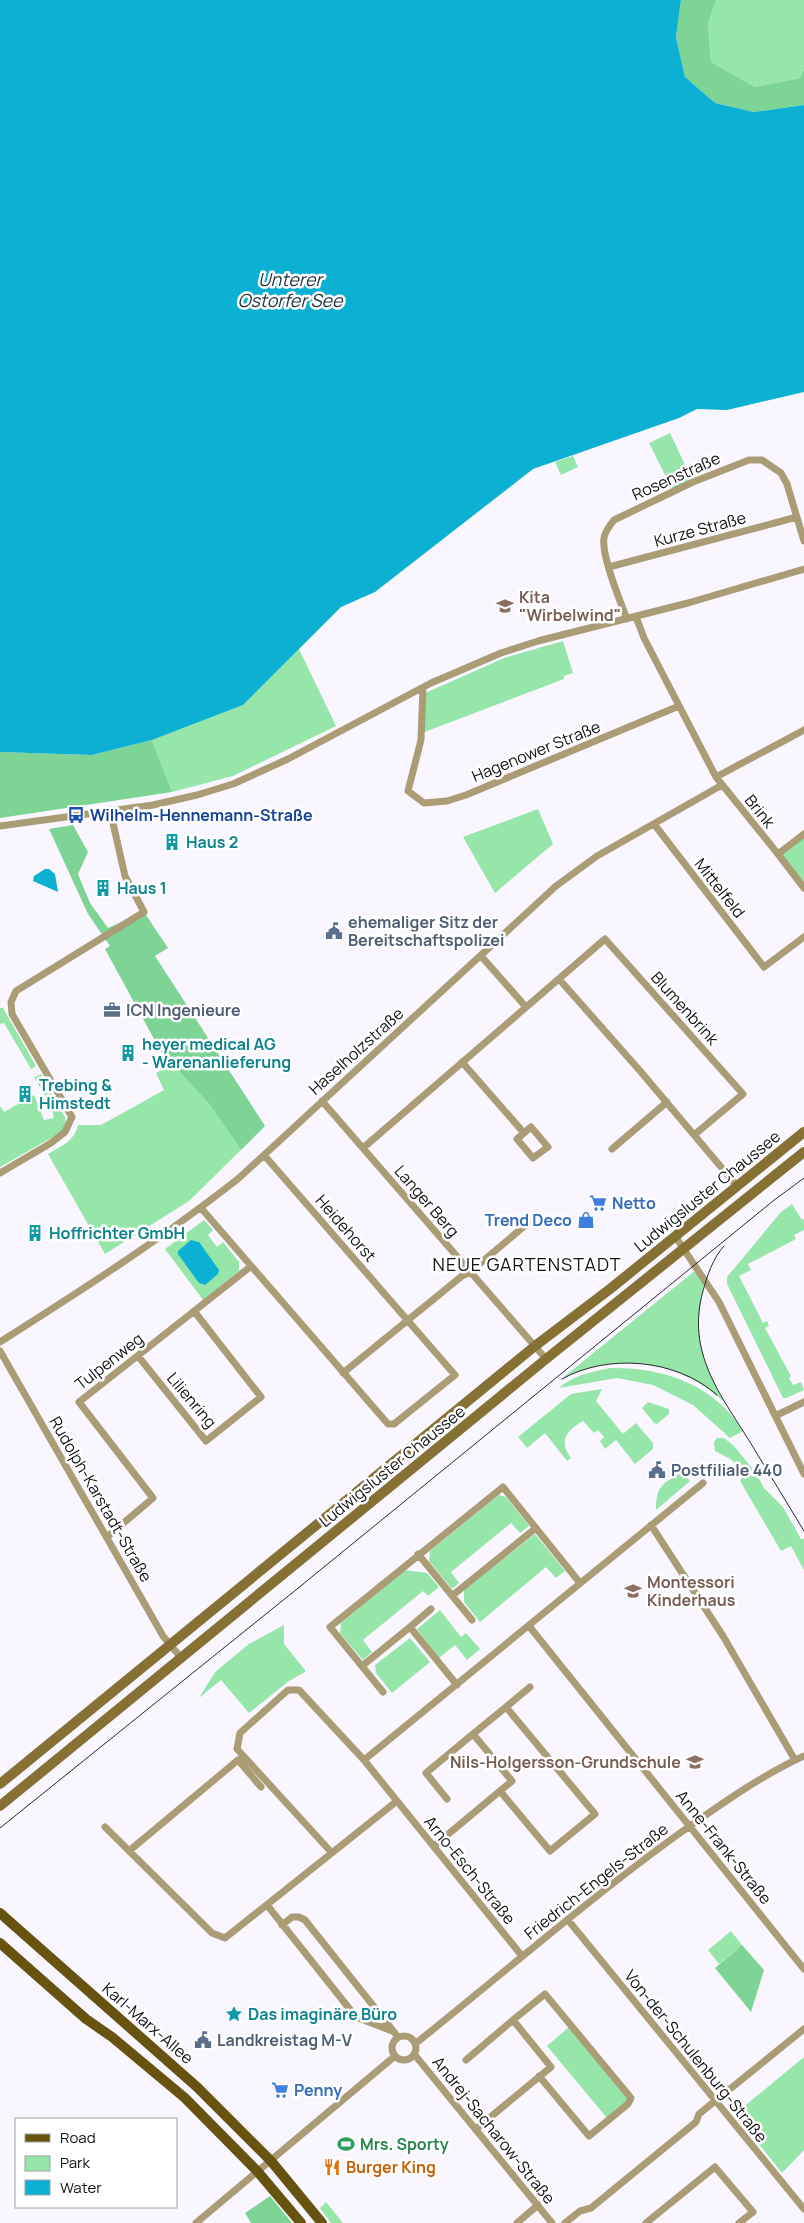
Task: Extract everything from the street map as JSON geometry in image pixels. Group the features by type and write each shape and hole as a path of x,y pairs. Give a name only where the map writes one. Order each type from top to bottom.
{"main road":[{"name":"Karl-Marx-Allee","path":"0,1913 197,2087 271,2161 322,2223"},
{"name":"Karl-Marx-Allee","path":"0,1943 86,2019 112,2037 185,2098 258,2172 301,2223"}],"street":[{"name":"Rosenstraße","path":"626,619 609,567 604,538 614,520 684,486 748,460 762,460 781,473 787,484 804,541"},
{"name":"Kurze Straße","path":"609,567 797,517"},
{"path":"0,826 153,805 234,784 297,754 423,688 501,653 538,641 636,617 804,569"},
{"path":"636,617 644,638 716,777 722,785"},
{"name":"Hagenower Straße","path":"423,688 422,740 408,791 424,804 447,801 466,795 679,706"},
{"path":"716,777 804,730"},
{"name":"Haselholzstraße","path":"0,1342 117,1268 201,1208 239,1178 556,886 597,856 722,785"},
{"name":"Brink","path":"722,785 804,888"},
{"path":"0,1174 58,1138 65,1132 72,1117 12,1014 11,1002 16,991 144,912 125,876 110,810"},
{"name":"Mittelfeld","path":"654,824 764,967 804,937"},
{"path":"778,854 804,834"},
{"name":"Blumenbrink","path":"526,1007 605,939 743,1094 694,1135"},
{"path":"363,1148 526,1007 481,956"},
{"path":"559,979 667,1102 737,1186"},
{"path":"462,1062 524,1132"},
{"name":"Langer Berg","path":"322,1101 546,1358"},
{"path":"612,1149 667,1102"},
{"path":"531,1126 548,1147 534,1158 517,1139 524,1132 531,1126"},
{"name":"Ludwigsluster Chaussee","path":"0,1784 171,1646 535,1346 804,1132"},
{"name":"Ludwigsluster Chaussee","path":"0,1806 182,1659 546,1358 684,1250 804,1152"},
{"name":"Heidehorst","path":"250,1267 388,1424 394,1424 454,1375 264,1155"},
{"path":"201,1208 250,1267"},
{"path":"344,1372 462,1276 470,1272 528,1223"},
{"path":"675,1236 719,1302 804,1474"},
{"name":"Tulpenweg","path":"107,1537 153,1498 79,1402 250,1267"},
{"name":"Lilienring","path":"138,1356 206,1441 261,1397 194,1311"},
{"name":"Rudolph-Karstadt-Straße","path":"0,1351 163,1636 182,1659"},
{"path":"775,1416 804,1402"},
{"path":"364,1760 703,1483"},
{"path":"383,1692 330,1627 503,1487 580,1583"},
{"path":"651,1525 723,1636 795,1760"},
{"path":"452,1595 536,1528"},
{"path":"418,1554 472,1620"},
{"path":"362,1666 431,1609"},
{"name":"Anne-Frank-Straße","path":"529,1626 804,1968"},
{"path":"410,1627 457,1685"},
{"path":"447,1799 426,1773 530,1687"},
{"name":"Arno-Esch-Straße","path":"332,1853 237,1749 240,1733 288,1690 298,1690 364,1760 522,1956"},
{"path":"500,1791 550,1851 595,1814 506,1706"},
{"path":"434,1846 512,1781 473,1734"},
{"name":"Friedrich-Engels-Straße","path":"415,2044 639,1862 689,1826 804,1756"},
{"path":"129,1851 238,1760 261,1787"},
{"path":"105,1827 212,1933 225,1938 397,1801"},
{"path":"267,1905 356,2018 392,2031"},
{"path":"282,1925 292,1917 299,1917 305,1920 398,2037"},
{"name":"Von-der-Schulenburg-Straße","path":"568,1920 804,2209"},
{"path":"466,2060 545,1994 631,2098 628,2104 589,2136 540,2076"},
{"path":"476,2129 550,2066 513,2020"},
{"path":"565,2223 580,2211 592,2208 696,2122 699,2114 804,2029"},
{"path":"395,2056 405,2060 414,2054 415,2044 408,2036 398,2037"},
{"path":"395,2056 392,2046 398,2037"},
{"name":"Andrej-Sacharow-Straße","path":"414,2054 552,2223"},
{"path":"196,2223 395,2056"},
{"path":"646,2223 715,2167 753,2212 739,2223"},
{"path":"517,2223 538,2205"}],"green space":[{"path":"681,0 716,0 708,24 711,62 755,87 800,78 804,69 804,105 754,112 715,103 685,77 676,37"},
{"path":"716,0 804,0 804,69 800,78 755,87 711,62 708,24"},
{"path":"670,433 693,482 673,491 649,443"},
{"path":"573,456 578,467 561,475 555,462"},
{"path":"563,641 573,673 564,676 564,679 422,733 423,694 504,658"},
{"path":"299,649 336,726 233,776 172,792 152,740 243,705"},
{"path":"152,740 172,792 0,818 0,752 92,755"},
{"path":"538,809 553,844 495,893 463,837"},
{"path":"73,825 88,852 78,874 90,903 108,928 144,912 168,948 155,956 265,1126 241,1150 210,1105 160,1050 105,949 110,946 88,914 49,829"},
{"path":"804,834 804,888 778,854"},
{"path":"0,1008 3,1008 36,1066 31,1069 4,1023 0,1024"},
{"path":"173,1064 210,1105 241,1150 189,1201 105,1254 48,1154 70,1140 78,1125 101,1125 164,1090 156,1073"},
{"path":"41,1074 65,1117 66,1125 60,1133 0,1167 0,1106 4,1112 34,1095 44,1120 54,1118 51,1106 34,1077"},
{"path":"792,1204 802,1220 804,1219 804,1230 794,1235 796,1239 748,1264 751,1270 739,1276 763,1323 767,1321 769,1326 765,1328 791,1376 789,1378 793,1385 801,1382 804,1390 783,1398 727,1284 727,1277 781,1212"},
{"path":"204,1220 213,1230 208,1235 217,1247 223,1242 239,1262 239,1271 203,1300 165,1249"},
{"path":"697,1269 705,1281 699,1314 699,1329 704,1358 724,1402 706,1388 687,1377 667,1369 645,1364 602,1365 560,1380"},
{"path":"610,1368 630,1368 649,1371 668,1375 686,1382 702,1390 717,1401 743,1431 730,1438 693,1405 653,1385 617,1378 559,1388 577,1377"},
{"path":"602,1389 596,1401 623,1434 636,1423 653,1443 653,1449 635,1464 616,1440 605,1449 600,1441 604,1437 598,1430 594,1433 583,1421 566,1436 565,1446 571,1458 567,1461 545,1433 527,1448 518,1437 571,1394"},
{"path":"648,1402 669,1409 669,1414 657,1424 654,1423 642,1408"},
{"path":"717,1438 724,1438 734,1446 756,1473 764,1488 783,1507 801,1539 804,1539 804,1570 791,1546 781,1551 740,1481 743,1475 732,1460 715,1451 714,1442"},
{"path":"682,1471 690,1481 656,1510 659,1489"},
{"path":"499,1495 506,1497 529,1526 520,1533 511,1523 451,1572 459,1583 452,1589 429,1561 430,1551"},
{"path":"535,1534 565,1571 556,1578 546,1567 480,1622 464,1602 464,1590"},
{"path":"405,1570 427,1573 439,1587 428,1596 423,1591 363,1640 372,1652 363,1660 340,1633 341,1623"},
{"path":"440,1610 461,1637 466,1633 480,1649 467,1660 455,1645 439,1658 417,1629"},
{"path":"284,1625 284,1644 305,1672 289,1681 249,1713 221,1680 199,1698 215,1672 249,1644"},
{"path":"410,1638 430,1662 392,1693 376,1673 375,1665"},
{"path":"731,1931 742,1945 719,1964 708,1950"},
{"path":"742,1945 764,1970 751,2012 715,1968"},
{"path":"570,2026 631,2098 607,2118 547,2046"},
{"path":"804,2057 804,2150 782,2173 735,2114"},
{"path":"270,2196 292,2223 251,2223 245,2213"},
{"path":"326,2202 343,2223 331,2223 320,2208"}],"water":[{"name":"Unterer Ostorfer See","path":"0,0 681,0 676,37 685,77 715,103 754,112 804,105 804,392 727,410 697,409 679,418 533,469 375,592 341,607 243,705 152,740 92,755 0,752"},
{"path":"45,869 49,869 55,874 58,892 33,881 34,876"},
{"path":"191,1240 199,1242 219,1270 218,1274 205,1285 199,1283 178,1254 178,1251"}],"tram line":[{"path":"0,1828 773,1201 804,1178"},
{"path":"724,1246 714,1262 703,1291 699,1313 699,1334 702,1353 717,1389 804,1531"},
{"path":"562,1379 600,1365 642,1364 663,1367 682,1374 701,1383 717,1395"}],"place":[{"name":"Kita \"Wirbelwind\"","path":"505,606"},
{"name":"Wilhelm-Hennemann-Straße","path":"76,815"},
{"name":"Haus 2","path":"172,842"},
{"name":"Haus 1","path":"103,888"},
{"name":"ehemaliger Sitz der Bereitschaftspolizei","path":"334,931"},
{"name":"ICN Ingenieure","path":"112,1010"},
{"name":"heyer medical AG - Warenanlieferung","path":"128,1053"},
{"name":"Trebing & Himstedt","path":"25,1094"},
{"name":"Netto","path":"598,1203"},
{"name":"Trend Deco","path":"586,1220"},
{"name":"Hoffrichter GmbH","path":"35,1233"},
{"name":"Postfiliale 440","path":"657,1470"},
{"name":"Montessori Kinderhaus","path":"633,1591"},
{"name":"Nils-Holgersson-Grundschule","path":"695,1762"},
{"name":"Das imaginäre Büro","path":"234,2014"},
{"name":"Landkreistag M-V","path":"203,2040"},
{"name":"Penny","path":"280,2090"},
{"name":"Mrs. Sporty","path":"346,2144"},
{"name":"Burger King","path":"332,2167"}],"district":[{"name":"NEUE GARTENSTADT","path":"527,1265"}]}
